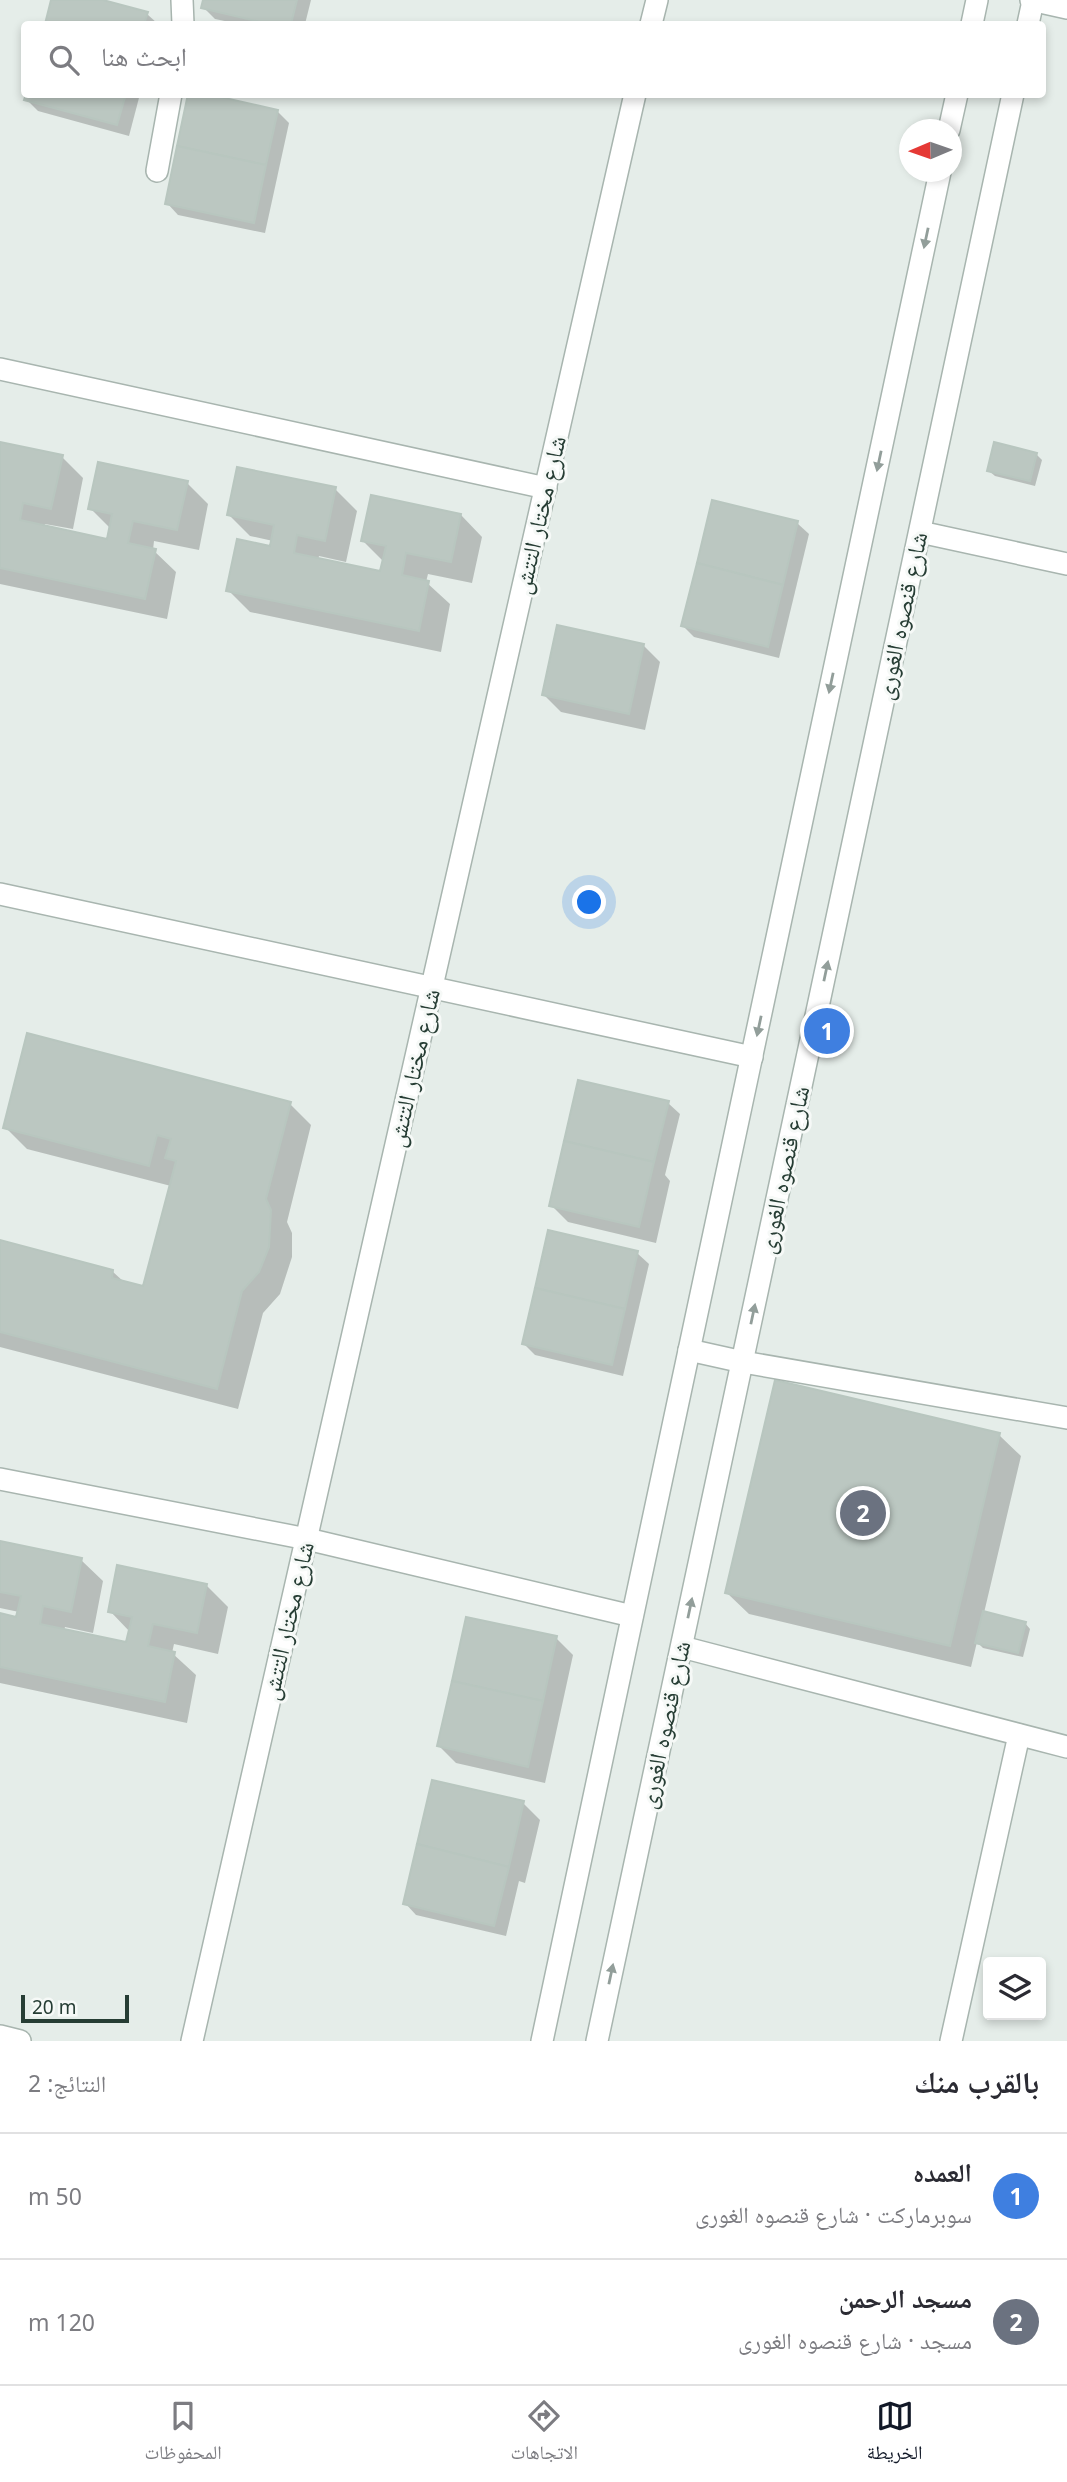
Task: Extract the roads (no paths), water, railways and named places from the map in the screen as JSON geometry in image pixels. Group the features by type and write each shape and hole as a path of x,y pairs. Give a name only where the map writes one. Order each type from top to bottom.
{"street":[{"path":"182,0 183,21"},
{"path":"652,21 657,0"},
{"path":"973,21 977,0"},
{"path":"1028,21 1032,0 1067,8"},
{"path":"157,172 170,98"},
{"name":"شارع مختار التتش","path":"192,2041 634,98"},
{"path":"951,119 956,98"},
{"name":"شارع قنصوه الغورى","path":"597,2041 1012,98"},
{"path":"542,2041 938,182"},
{"path":"0,369 546,488"},
{"path":"920,532 1067,564"},
{"path":"0,894 752,1057"},
{"path":"689,1350 743,1362 1067,1418"},
{"path":"0,1479 307,1539 632,1616"},
{"path":"682,1647 1067,1747"},
{"path":"951,2041 1019,1735"},
{"path":"0,2036 20,2041"}],"place":[{"name":"العمده","path":"827,1031"},
{"name":"مسجد الرحمن","path":"863,1513"}]}
